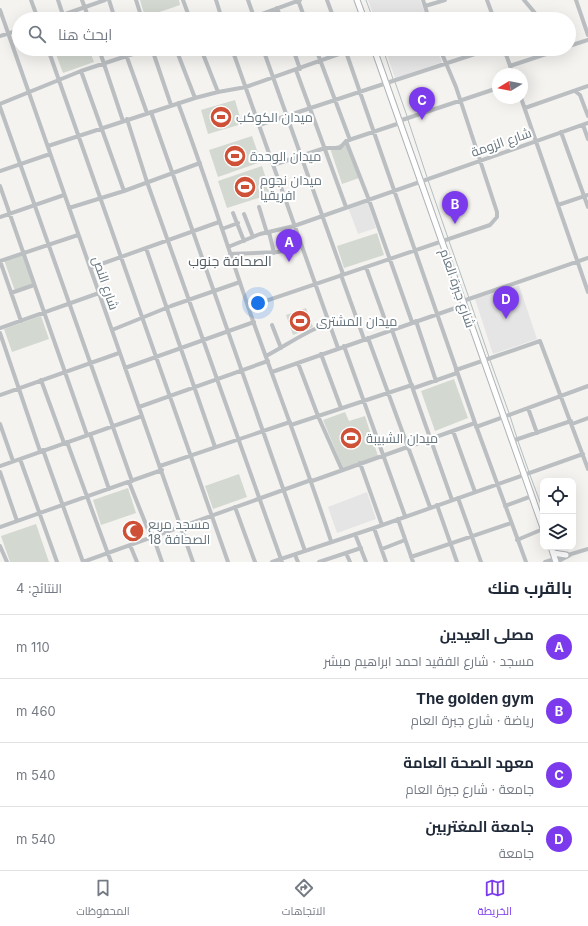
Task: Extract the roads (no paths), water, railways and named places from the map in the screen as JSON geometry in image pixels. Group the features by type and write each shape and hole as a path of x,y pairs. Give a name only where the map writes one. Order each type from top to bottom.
{"main road":[{"path":"357,0 361,12"},
{"name":"شارع جبرة العام","path":"376,56 540,519"},
{"path":"550,550 554,561"},
{"path":"551,550 554,561"},
{"path":"553,553 567,558"}],"street":[{"path":"31,0 35,12"},
{"path":"58,0 63,12"},
{"path":"82,0 87,12"},
{"path":"72,12 105,0"},
{"path":"109,0 113,12"},
{"path":"136,0 140,12"},
{"path":"183,0 187,12"},
{"path":"216,0 220,12"},
{"path":"248,0 250,12"},
{"path":"267,12 299,0 303,12"},
{"path":"327,0 331,12"},
{"path":"423,0 427,12"},
{"path":"425,6 445,0"},
{"path":"487,0 491,12"},
{"path":"524,0 534,12"},
{"path":"576,0 586,20 588,35"},
{"path":"278,8 279,12"},
{"name":"شارع النص","path":"0,10 12,44"},
{"path":"0,36 12,32"},
{"path":"576,44 588,40"},
{"name":"شارع النص","path":"16,56 193,562"},
{"path":"50,56 228,562"},
{"path":"102,56 190,300 281,560"},
{"path":"154,56 171,105"},
{"path":"179,56 194,98"},
{"path":"204,56 218,92"},
{"path":"235,56 314,284 338,348"},
{"path":"266,56 342,275 388,392 430,507"},
{"path":"294,56 346,207"},
{"path":"319,56 390,259 436,381"},
{"path":"48,146 194,98 246,87 332,56"},
{"path":"347,56 438,313 457,372 526,562"},
{"path":"248,307 490,225 497,217 497,212 461,102 443,56"},
{"path":"259,126 335,99 469,56"},
{"path":"506,56 510,66 540,56"},
{"path":"162,562 130,482 112,426 0,106 29,91 104,63 127,57 172,173 305,551"},
{"path":"81,71 124,191"},
{"path":"525,108 588,86"},
{"path":"273,165 325,148 340,148 348,140 492,90"},
{"path":"575,91 580,95 588,116"},
{"path":"178,103 200,163 248,307 312,480 332,541"},
{"path":"523,104 588,292"},
{"name":"شارع الزومة","path":"228,247 253,237 294,226 588,123"},
{"path":"583,125 588,139"},
{"path":"561,132 586,196 588,207"},
{"path":"0,171 50,154"},
{"path":"69,208 124,191 200,163"},
{"path":"0,186 64,372 109,489"},
{"path":"0,217 64,195"},
{"path":"558,205 586,196"},
{"path":"259,207 274,253"},
{"path":"232,213 238,223 244,241"},
{"path":"244,214 253,237"},
{"path":"90,268 220,222"},
{"path":"222,229 238,223"},
{"path":"21,321 0,261 78,235"},
{"path":"236,244 237,253"},
{"path":"230,254 274,253 301,245"},
{"path":"146,248 215,447"},
{"path":"272,372 588,258"},
{"path":"366,267 413,387 452,500"},
{"path":"112,330 240,282"},
{"path":"11,293 34,285"},
{"path":"0,328 99,294"},
{"path":"125,368 254,322"},
{"path":"266,356 281,348 304,332 328,323"},
{"path":"272,325 281,348"},
{"path":"0,334 41,451 64,505 83,562 259,498 408,448 453,431 504,417 588,386"},
{"path":"0,527 130,482 215,447 318,416 388,392 436,381 484,360 540,341 572,422 588,469"},
{"path":"344,346 405,516"},
{"path":"0,395 119,353"},
{"path":"321,354 341,408"},
{"path":"139,407 268,361"},
{"path":"298,363 318,416 342,470"},
{"path":"41,380 111,562"},
{"path":"528,408 537,433"},
{"path":"0,466 142,416"},
{"path":"512,441 588,418"},
{"path":"0,424 13,461"},
{"path":"453,431 476,492"},
{"path":"272,562 374,528 437,504 476,492 583,454"},
{"path":"20,459 57,562"},
{"path":"360,463 382,525"},
{"path":"0,472 17,522"},
{"path":"505,506 532,496"},
{"path":"458,498 481,562"},
{"path":"437,504 457,562"},
{"path":"235,507 255,562"},
{"path":"398,519 413,562"},
{"path":"411,557 511,523"},
{"path":"374,528 386,562"},
{"path":"517,540 540,529"},
{"path":"355,534 366,562"},
{"path":"382,549 405,540"},
{"path":"130,545 137,562"},
{"path":"0,546 6,562"},
{"path":"319,562 361,548"},
{"path":"545,562 567,558 588,549"},
{"path":"346,553 350,562"},
{"path":"295,555 298,562"}],"waterway":[{"path":"366,0 370,12"},
{"path":"385,56 393,79"},
{"path":"395,82 407,116"},
{"path":"408,120 427,177"},
{"path":"428,180 448,238"},
{"path":"449,241 469,298"},
{"path":"470,301 489,357"},
{"path":"490,360 509,413"},
{"path":"510,416 517,438"},
{"path":"518,441 529,472"},
{"path":"530,475 540,502"}],"place":[{"name":"ميدان الكوكب","path":"221,117"},
{"name":"معهد الصحة العامة","path":"422,120"},
{"name":"ميدان الوحدة","path":"235,156"},
{"name":"ميدان نجوم افريقيا","path":"245,187"},
{"name":"The golden gym","path":"455,224"},
{"name":"مصلى العيدين","path":"289,262"},
{"name":"جامعة المغتربين","path":"506,319"},
{"name":"ميدان المشترى","path":"300,321"},
{"name":"ميدان الشبيبة","path":"351,438"},
{"name":"مسجد مربع 18 الصحافة","path":"133,531"}],"district":[{"name":"الصحافة جنوب","path":"230,260"}]}
